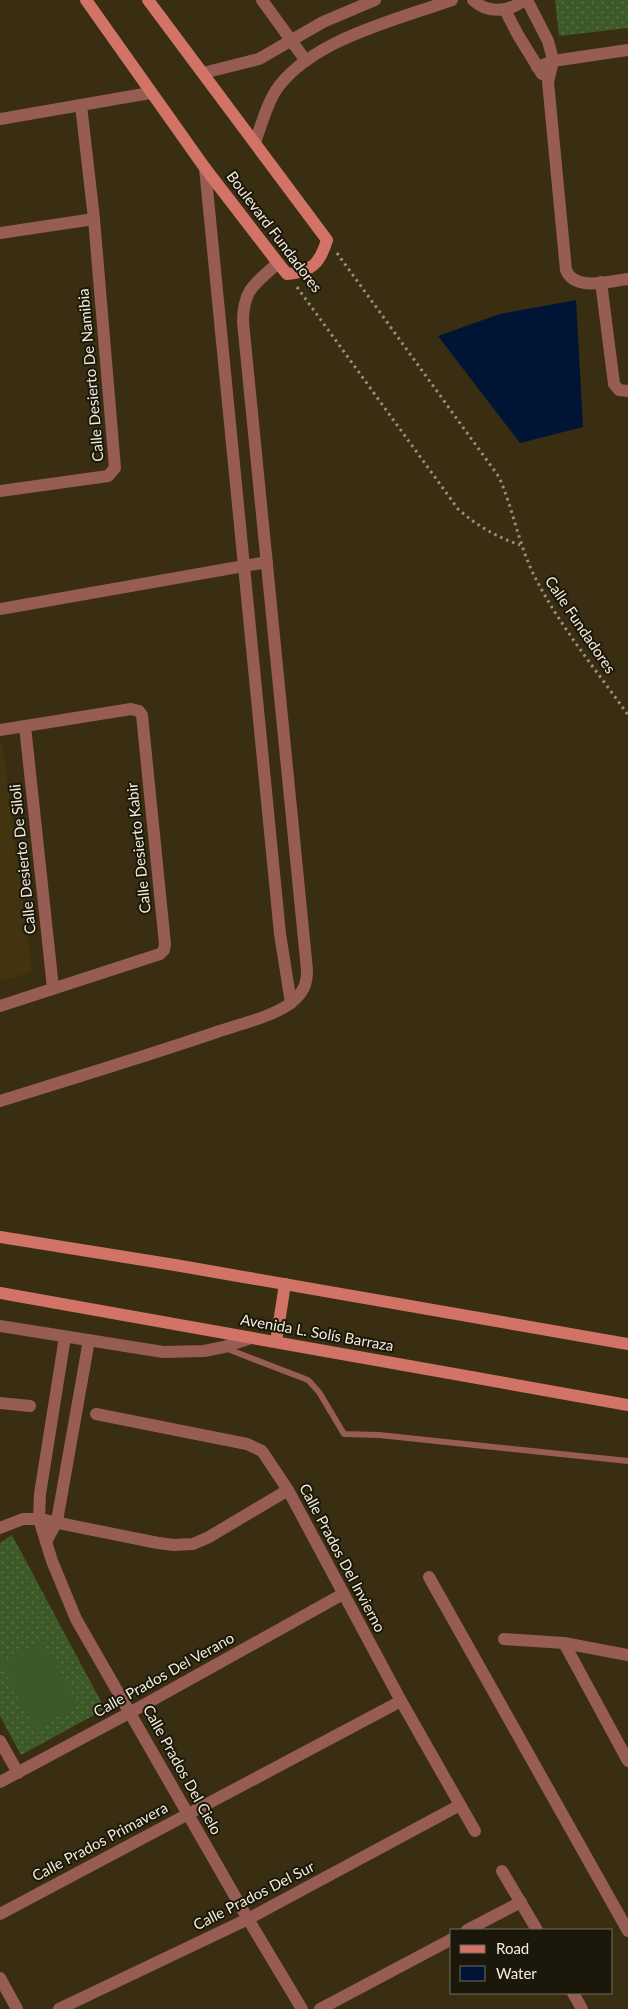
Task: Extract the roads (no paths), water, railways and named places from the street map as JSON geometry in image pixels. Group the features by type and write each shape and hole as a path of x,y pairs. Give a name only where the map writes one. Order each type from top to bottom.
{"main road":[{"name":"Boulevard Fundadores","path":"86,0 205,168 278,263 288,274 305,271 312,267 323,253 328,240 255,142"},
{"path":"148,0 255,142"},
{"path":"0,1237 285,1284 628,1344"},
{"path":"276,1342 285,1284"},
{"name":"Avenida L. Solís Barraza","path":"0,1293 628,1405"}],"street":[{"path":"262,0 306,61"},
{"path":"203,73 259,59 323,22 375,0"},
{"path":"255,142 270,102 278,88 289,74 306,61 350,36 382,23 452,0"},
{"path":"473,0 491,10 505,10 525,0 548,41 553,61 548,82 566,270 569,277 577,282 628,279"},
{"path":"505,10 518,35 548,82"},
{"path":"538,67 553,61 628,50"},
{"path":"0,119 150,92"},
{"name":"Calle Desierto De Namibia","path":"0,491 108,476 115,468 94,219 81,105"},
{"path":"205,168 280,934 291,1003"},
{"path":"0,233 94,219"},
{"path":"0,1101 183,1044 260,1017 291,1003 304,989 307,982 308,970 244,332 243,306 250,290 278,263"},
{"path":"601,282 614,384 620,390 628,391"},
{"path":"0,609 267,562"},
{"name":"Calle Desierto Kabir","path":"0,730 131,709 140,711 142,715 164,950 160,954 0,1006"},
{"name":"Calle Desierto De Siloli","path":"25,726 52,988"},
{"path":"0,1326 65,1338 163,1352 188,1352 224,1347 251,1338"},
{"name":"Calle Prados Del Cielo","path":"65,1338 40,1494 39,1519 60,1582 76,1619 248,1919 302,2009"},
{"path":"46,1542 57,1522 89,1340"},
{"path":"0,1403 30,1406"},
{"name":"Calle Prados Del Invierno","path":"96,1414 256,1447 267,1456 288,1490 401,1701 475,1831"},
{"path":"0,1528 23,1519 39,1519 158,1543 174,1545 193,1544 209,1537 288,1490"},
{"path":"429,1578 628,1931"},
{"name":"Calle Prados Del Verano","path":"0,1782 131,1712 343,1594"},
{"path":"504,1638 564,1643 628,1655"},
{"path":"564,1643 628,1761"},
{"name":"Calle Prados Primavera","path":"0,1914 401,1701"},
{"path":"0,1741 18,1772"},
{"name":"Calle Prados Del Sur","path":"59,2009 248,1919 460,1806"},
{"path":"502,1871 536,1929"},
{"path":"469,1929 521,1902"},
{"path":"320,2009 450,1940"},
{"path":"0,1978 17,2009"}],"lane":[{"path":"224,1347 308,1380 320,1392 344,1434 379,1435 628,1461"}],"water":[{"path":"576,300 583,427 520,443 438,336 500,314"}]}
